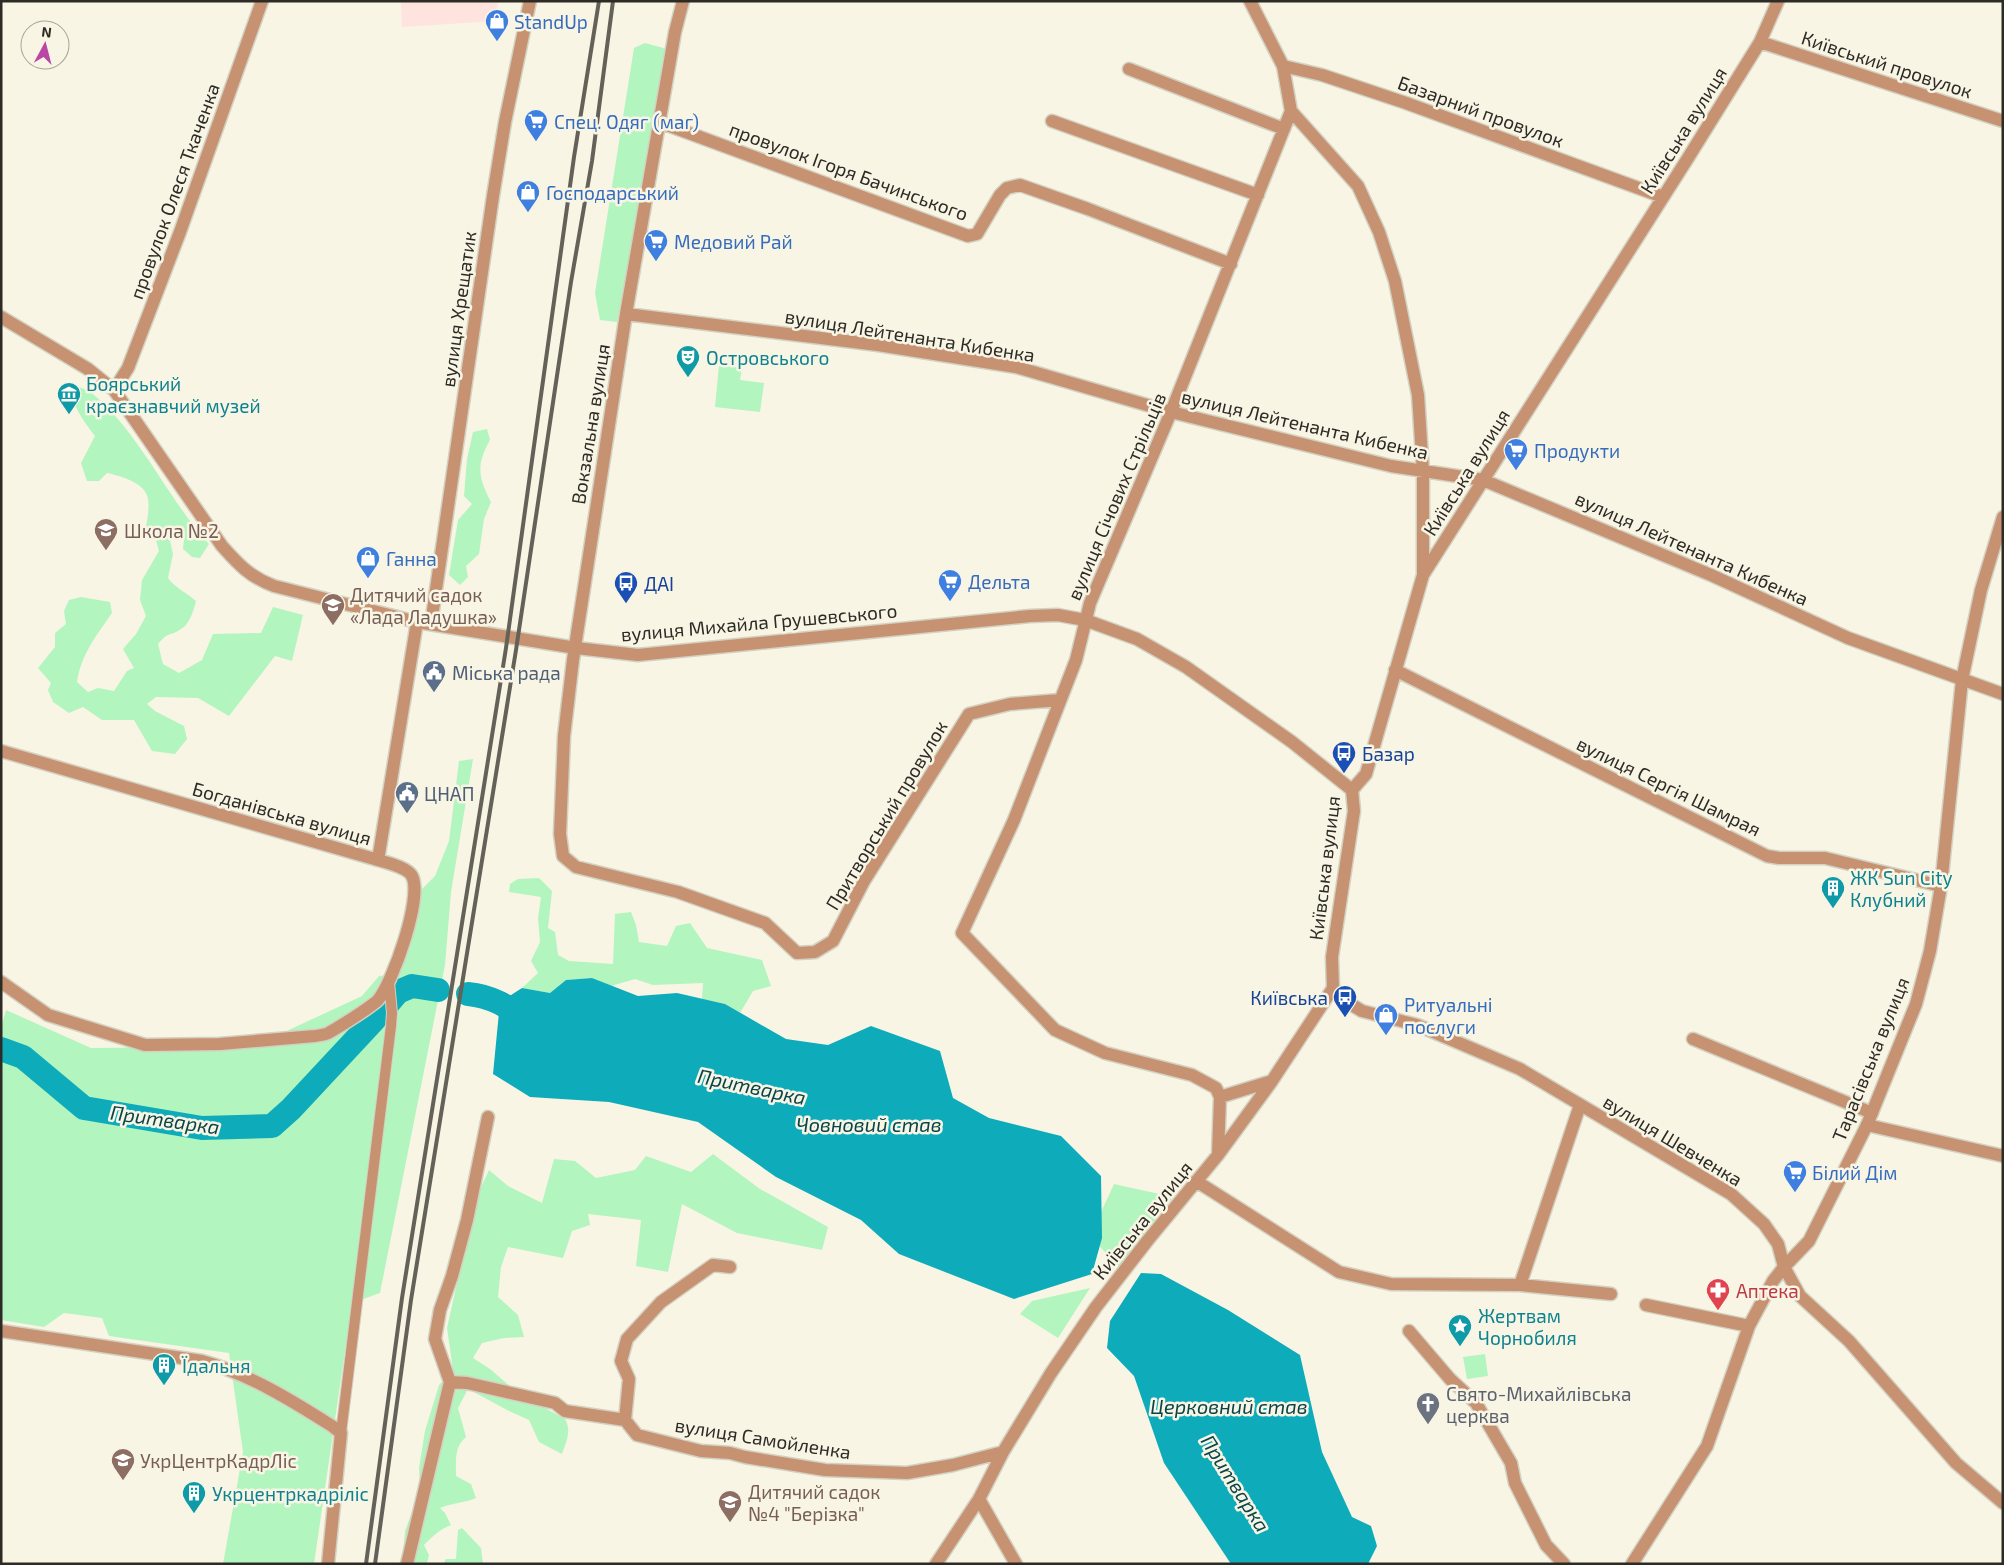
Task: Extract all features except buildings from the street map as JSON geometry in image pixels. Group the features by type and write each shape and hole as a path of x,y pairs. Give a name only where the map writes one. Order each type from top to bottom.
{"street":[{"name":"провулок Олеся Ткаченка","path":"114,390 128,368 180,232 262,1"},
{"name":"вулиця Хрещатик","path":"431,624 493,196 505,122 530,1"},
{"name":"Вокзальна вулиця","path":"563,856 560,834 564,736 576,648 626,314 675,32 683,1"},
{"path":"1250,1 1283,66 1291,111 1358,186 1379,232 1395,281 1418,395 1423,472 1423,575"},
{"name":"Київська вулиця","path":"936,1564 979,1499 1003,1452 1051,1373 1096,1307 1218,1155 1272,1081 1333,988 1332,957 1354,811 1352,790 1366,774 1394,670 1423,575 1760,42 1778,1"},
{"name":"Київський провулок","path":"1760,42 2003,121"},
{"name":"Базарний провулок","path":"1283,66 1322,75 1406,103 1663,197"},
{"path":"1129,69 1284,129"},
{"name":"вулиця Січових Стрільців","path":"1220,1097 1216,1088 1192,1075 1104,1053 1055,1030 962,933 1014,820 1076,660 1085,631 1085,620 1094,594 1171,412 1291,111"},
{"path":"1052,121 1258,195"},
{"name":"провулок Ігоря Бачинського","path":"659,122 968,236 977,234 1000,195 1007,188 1020,185 1230,264"},
{"name":"вулиця Лейтенанта Кибенка","path":"626,314 878,345 1016,367 1171,412 1391,466 1483,480 1711,574 1848,638 2003,694"},
{"name":"вулиця Михайла Грушевського","path":"1,318 88,369 114,390 222,546 242,568 259,580 274,586 417,622 576,648 638,655 1030,616 1058,615 1085,620 1138,639 1186,667 1292,742 1352,790"},
{"name":"Тарасівська вулиця","path":"1632,1564 1707,1446 1749,1326 1773,1281 1809,1241 1869,1119 1916,1004 1930,951 1942,886 1962,680 1981,590 2003,517"},
{"name":"Богданівська вулиця","path":"1,751 378,860 417,622"},
{"name":"вулиця Сергія Шамрая","path":"1394,670 1768,856 1780,858 1825,858 1942,886"},
{"name":"Притворський провулок","path":"563,856 576,867 678,892 765,923 797,953 815,952 833,941 864,881 969,714 1010,704 1060,700"},
{"path":"1,982 48,1015 145,1045 220,1044 328,1034 377,1000 389,986 414,905 413,878 408,872 378,860"},
{"path":"328,1564 341,1433 392,1013 389,986"},
{"name":"вулиця Шевченка","path":"1333,988 1347,1002 1362,1011 1417,1025 1456,1040 1520,1069 1731,1194 1764,1224 1778,1244 1784,1267 1800,1296 1849,1341 1956,1463 2003,1503"},
{"path":"1693,1039 1869,1119 2003,1156"},
{"path":"1218,1155 1220,1097 1272,1081"},
{"path":"1520,1285 1580,1105"},
{"path":"407,1564 450,1382 435,1339 440,1310 452,1276 467,1220 488,1117"},
{"path":"1196,1182 1339,1272 1391,1284 1520,1285 1611,1294"},
{"path":"450,1382 555,1403 566,1411 625,1420 629,1379 621,1361 627,1339 661,1302 713,1265 730,1267"},
{"path":"1646,1305 1749,1326"},
{"path":"1,1331 202,1361 216,1365 262,1384 303,1407 341,1433"},
{"path":"1409,1332 1450,1379 1476,1404 1511,1463 1515,1483 1546,1545 1564,1564"},
{"name":"вулиця Самойленка","path":"625,1420 637,1435 701,1451 730,1453 825,1470 907,1473 953,1465 1003,1452"},
{"path":"979,1499 1016,1564"}],"shaded area":[{"path":"401,1 498,1 495,21 402,27"}],"green space":[{"path":"645,43 667,49 617,322 600,320 595,293 634,48"},
{"path":"719,365 742,368 740,380 764,383 760,412 715,407"},
{"path":"72,385 91,392 110,410 140,447 180,507 209,544 200,558 192,557 183,549 184,539 174,533 170,541 173,554 168,578 196,601 189,621 184,627 165,637 158,644 163,664 179,673 202,660 213,634 261,633 273,607 303,615 292,661 275,656 229,716 198,698 156,697 147,704 155,711 184,726 187,739 175,754 152,751 134,720 102,720 83,707 69,713 53,702 48,690 51,683 38,668 55,647 55,633 66,624 64,611 69,600 81,597 110,602 112,613 95,637 86,654 77,682 88,692 98,688 114,691 127,671 134,668 123,649 136,634 146,616 140,600 142,580 159,551 156,540 145,535 148,499 143,489 126,478 107,473 99,481 87,481 81,463 95,436 75,406"},
{"path":"487,429 490,440 482,457 480,471 483,485 491,502 484,519 479,554 466,566 468,577 460,585 449,575 458,520 472,504 464,496 467,459 473,432"},
{"path":"473,759 451,892 445,965 380,1293 352,1303 314,1564 223,1564 243,1452 229,1353 109,1336 102,1318 64,1313 44,1327 1,1320 1,1028 6,1010 91,1048 276,1046 278,1035 362,996 379,976 399,974 421,890 435,876 449,841 459,761"},
{"path":"539,878 552,891 548,928 555,932 558,955 569,961 613,964 615,914 631,912 639,942 667,946 676,926 690,923 707,948 762,960 771,986 753,991 740,1013 725,1004 702,999 703,983 653,985 635,979 611,986 592,978 566,980 550,993 522,988 538,973 531,961 540,942 538,918 541,897 509,892 510,884 518,879"},
{"path":"713,1154 760,1189 828,1227 822,1250 737,1233 682,1204 668,1272 636,1266 641,1220 588,1214 590,1225 572,1231 563,1258 508,1247 501,1267 498,1297 518,1315 524,1337 504,1338 482,1343 473,1358 490,1369 519,1394 565,1419 568,1436 562,1454 539,1442 529,1420 468,1389 458,1408 466,1437 459,1445 456,1460 456,1476 471,1484 476,1498 440,1508 451,1525 433,1536 424,1545 429,1555 427,1563 402,1564 405,1531 420,1490 419,1468 425,1431 439,1385 453,1370 447,1328 476,1198 489,1170 508,1186 542,1203 554,1159 575,1161 596,1178 635,1170 646,1156 691,1172"},
{"path":"1114,1184 1173,1197 1119,1267 1090,1236"},
{"path":"1090,1288 1058,1338 1020,1314 1032,1301"},
{"path":"1485,1354 1488,1376 1467,1379 1463,1357"},
{"path":"462,1528 481,1548 483,1564 443,1564 446,1559 456,1559 458,1530"}],"water":[{"name":"Човновий став","path":"592,978 638,996 677,993 725,1004 786,1039 828,1045 871,1026 940,1051 953,1098 989,1118 1061,1136 1101,1176 1102,1238 1092,1274 1014,1299 899,1254 861,1220 776,1177 698,1122 609,1102 530,1097 493,1074 500,1002 522,988 550,993 566,980"},
{"name":"Церковний став","path":"1141,1273 1161,1274 1228,1310 1300,1355 1322,1452 1352,1517 1371,1526 1377,1546 1368,1564 1231,1564 1164,1463 1134,1376 1107,1348 1110,1321"}],"waterway":[{"name":"Притварка","path":"1,1049 23,1057 84,1108 202,1128 272,1126 291,1109 398,992 412,986 438,990"},
{"name":"Притварка","path":"468,994 492,1000 527,1020"}],"railway":[{"path":"366,1564 402,1298 506,648 574,157 599,1"},
{"path":"375,1564 411,1300 516,650 571,282 592,161 613,1"}],"place":[{"name":"StandUp","path":"497,42"},
{"name":"Спец. Одяг (маг)","path":"536,142"},
{"name":"Господарський","path":"528,213"},
{"name":"Медовий Рай","path":"656,262"},
{"name":"Островського","path":"688,378"},
{"name":"Боярський краєзнавчий музей","path":"69,415"},
{"name":"Продукти","path":"1516,471"},
{"name":"Школа №2","path":"106,551"},
{"name":"Ганна","path":"368,579"},
{"name":"Дельта","path":"950,602"},
{"name":"ДАІ","path":"626,604"},
{"name":"Дитячий садок «Лада Ладушка»","path":"333,626"},
{"name":"Міська рада","path":"434,693"},
{"name":"Базар","path":"1344,774"},
{"name":"ЦНАП","path":"407,814"},
{"name":"ЖК Sun City Клубний","path":"1833,909"},
{"name":"Київська","path":"1345,1018"},
{"name":"Ритуальні послуги","path":"1386,1036"},
{"name":"Білий Дім","path":"1795,1193"},
{"name":"Аптека","path":"1718,1311"},
{"name":"Жертвам Чорнобиля","path":"1460,1347"},
{"name":"Їдальня","path":"164,1386"},
{"name":"Свято-Михайлівська церква","path":"1428,1425"},
{"name":"УкрЦентрКадрЛіс","path":"123,1481"},
{"name":"Укрцентркадріліс","path":"194,1514"},
{"name":"Дитячий садок №4 \"Берізка\"","path":"730,1523"}]}
